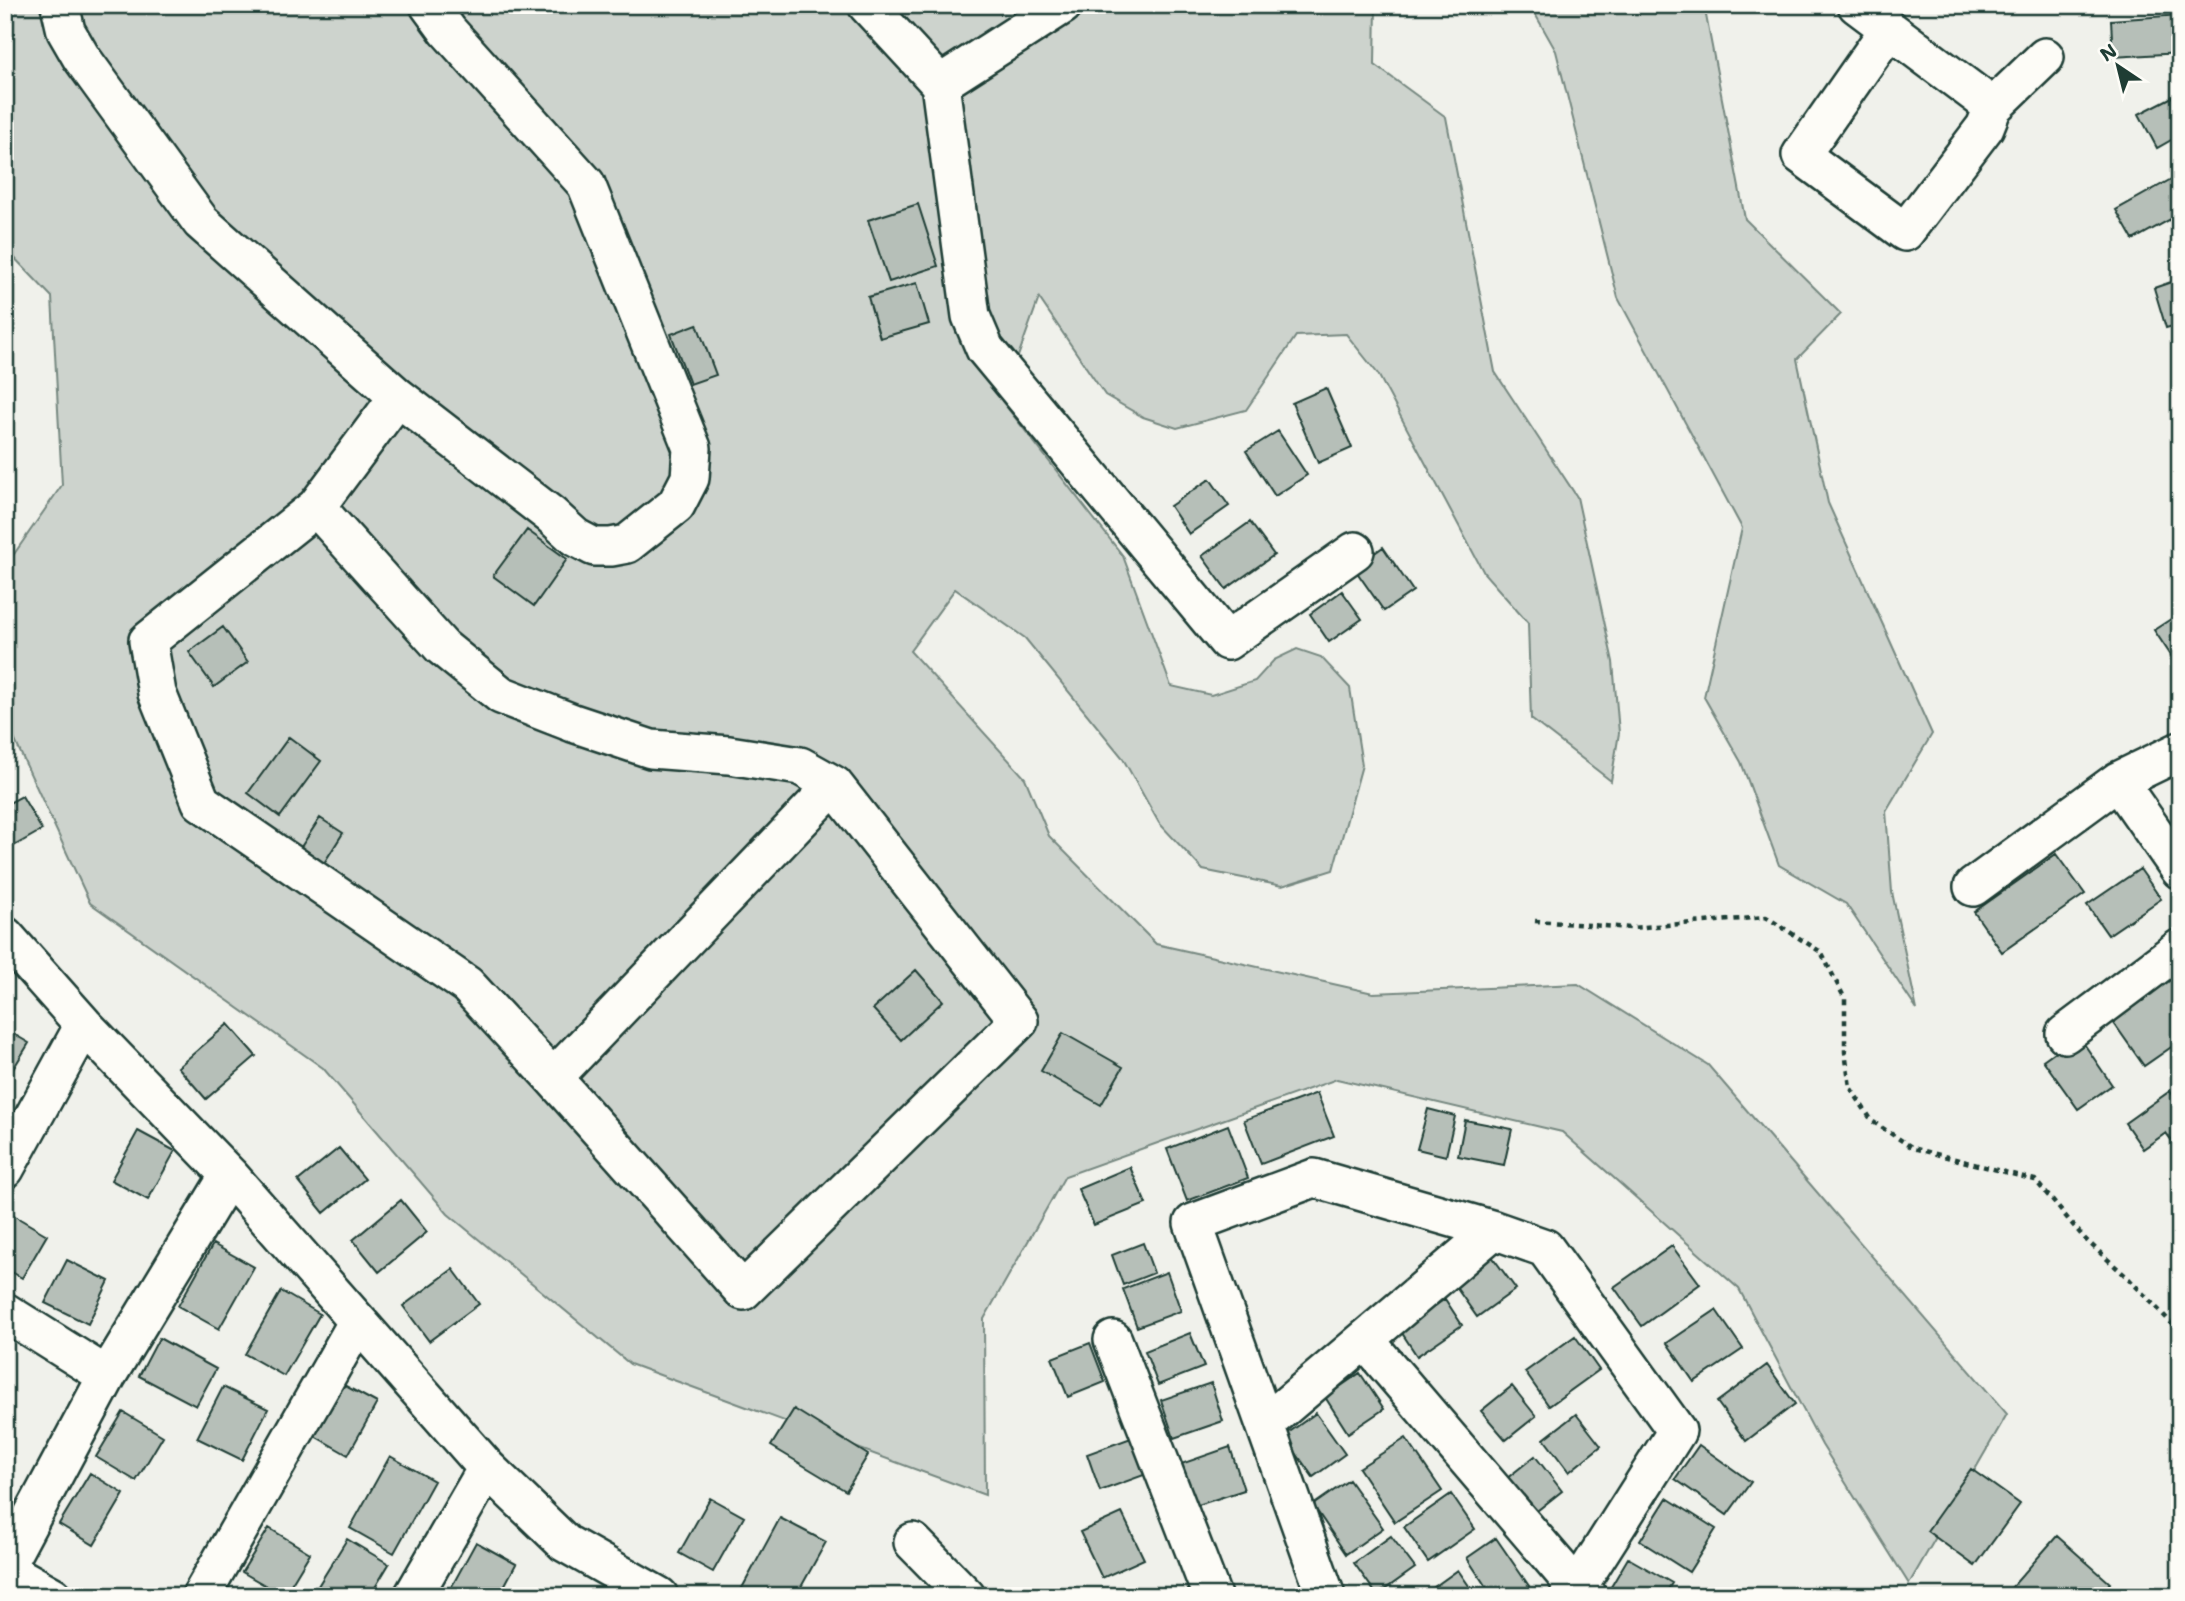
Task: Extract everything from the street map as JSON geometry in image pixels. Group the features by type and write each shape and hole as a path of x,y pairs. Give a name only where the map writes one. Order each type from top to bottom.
{"street":[{"path":"60,5 66,32 81,57 201,222 398,397 551,515 575,537 594,547 627,544 676,505 690,478 692,448 586,184 448,31 429,5"},
{"path":"867,5 940,84 971,316 985,349 1227,641 1355,551"},
{"path":"940,84 1063,5"},
{"path":"1857,5 1993,107"},
{"path":"1889,29 1801,155 1905,232 1985,127 1993,107 2045,57"},
{"path":"316,507 442,647 501,695 651,749 729,755 800,766 835,785 1019,1021 743,1291 553,1077 467,985 201,802 156,693 148,641 316,507 398,397"},
{"path":"1973,887 2118,781 2180,751"},
{"path":"2118,781 2180,870"},
{"path":"553,1077 835,785"},
{"path":"5,936 84,1025 229,1175 487,1468 565,1543 639,1591"},
{"path":"2064,1034 2180,948"},
{"path":"5,1169 84,1025"},
{"path":"53,1596 5,1568 107,1376 229,1175"},
{"path":"1326,1596 1193,1223 1314,1178 1494,1230 1545,1248 1677,1431 1578,1593 1365,1340"},
{"path":"1265,1424 1494,1230"},
{"path":"5,1312 107,1376"},
{"path":"201,1596 357,1323"},
{"path":"1113,1340 1212,1596"},
{"path":"413,1596 487,1468"},
{"path":"913,1542 966,1596"}],"path":[{"path":"1535,921 1630,928 1766,917 1821,952 1845,999 1845,1052 1850,1087 1872,1121 1913,1148 2035,1180 2085,1239 2128,1278 2180,1332"}],"shaded area":[{"path":"5,5 1376,5 1375,65 1446,117 1495,372 1577,497 1613,662 1619,733 1611,781 1531,719 1528,623 1484,573 1378,374 1346,334 1296,336 1246,410 1177,428 1143,417 1105,395 1039,298 1002,401 1123,556 1171,686 1211,695 1255,681 1274,660 1297,649 1321,657 1350,688 1362,765 1333,870 1282,886 1203,870 1159,823 1122,757 1025,638 955,589 910,651 1025,778 1049,836 1156,944 1373,993 1578,984 1708,1065 2007,1414 1909,1584 1822,1445 1739,1289 1562,1132 1337,1079 1065,1176 984,1319 985,1495 630,1364 448,1214 323,1068 90,903 5,719 5,567 62,485 52,297 5,248"},
{"path":"1530,5 1704,5 1745,219 1841,314 1797,359 1828,503 1932,734 1886,811 1892,892 1917,1010 1846,904 1779,865 1741,762 1704,697 1742,528 1618,298 1556,51"}],"building":[{"path":"2180,15 2180,53 2113,57 2111,20"},
{"path":"2180,93 2180,135 2157,148 2139,114"},
{"path":"2175,177 2180,186 2180,214 2133,240 2116,210"},
{"path":"918,204 938,266 889,282 868,220"},
{"path":"2180,279 2180,324 2166,328 2154,288"},
{"path":"917,283 929,324 880,338 868,297"},
{"path":"697,324 716,375 690,384 671,334"},
{"path":"1326,388 1352,448 1318,463 1292,403"},
{"path":"1278,431 1307,475 1275,496 1246,451"},
{"path":"1210,479 1229,506 1189,534 1170,506"},
{"path":"1250,522 1274,555 1226,589 1202,556"},
{"path":"527,530 567,559 534,606 493,576"},
{"path":"1383,547 1413,591 1384,611 1354,568"},
{"path":"1342,591 1362,619 1329,642 1310,614"},
{"path":"2180,613 2180,669 2154,630"},
{"path":"223,627 248,662 214,687 189,652"},
{"path":"289,737 321,761 280,817 248,793"},
{"path":"22,796 42,830 5,851 5,805"},
{"path":"320,818 343,833 324,863 301,847"},
{"path":"2056,854 2085,894 2002,952 1974,912"},
{"path":"2140,869 2161,899 2108,935 2087,905"},
{"path":"916,970 943,1001 901,1040 873,1009"},
{"path":"2171,976 2180,989 2180,1041 2144,1066 2111,1019"},
{"path":"228,1024 256,1056 206,1099 178,1067"},
{"path":"5,1029 29,1043 10,1074 5,1072"},
{"path":"1063,1033 1123,1067 1101,1105 1041,1071"},
{"path":"2078,1035 2112,1085 2078,1109 2043,1060"},
{"path":"2170,1091 2180,1105 2180,1152 2166,1133 2143,1149 2125,1123"},
{"path":"1317,1093 1334,1136 1261,1164 1244,1120"},
{"path":"1428,1109 1455,1116 1446,1156 1417,1149"},
{"path":"1465,1120 1512,1129 1504,1165 1458,1156"},
{"path":"1228,1125 1248,1178 1187,1201 1167,1149"},
{"path":"138,1131 175,1151 148,1200 111,1180"},
{"path":"339,1148 365,1179 324,1213 298,1181"},
{"path":"1130,1167 1146,1204 1094,1225 1078,1189"},
{"path":"401,1200 427,1232 379,1272 353,1240"},
{"path":"8,1212 47,1235 22,1278 5,1268 5,1216"},
{"path":"1143,1243 1154,1273 1123,1285 1112,1255"},
{"path":"213,1244 254,1267 219,1329 178,1306"},
{"path":"1672,1246 1700,1284 1642,1326 1614,1287"},
{"path":"1491,1255 1516,1289 1477,1317 1453,1283"},
{"path":"67,1260 109,1281 88,1324 45,1303"},
{"path":"453,1269 479,1304 429,1341 403,1306"},
{"path":"1167,1272 1181,1311 1137,1327 1123,1289"},
{"path":"281,1291 320,1314 284,1376 245,1354"},
{"path":"1445,1299 1462,1325 1417,1356 1400,1330"},
{"path":"1716,1310 1743,1349 1694,1382 1667,1343"},
{"path":"1190,1333 1204,1367 1158,1385 1145,1351"},
{"path":"1575,1336 1599,1370 1549,1406 1525,1372"},
{"path":"159,1338 216,1369 196,1406 139,1376"},
{"path":"1090,1343 1105,1382 1068,1397 1052,1358"},
{"path":"1767,1365 1795,1404 1746,1441 1717,1402"},
{"path":"1360,1373 1384,1409 1348,1433 1325,1397"},
{"path":"340,1383 377,1403 348,1455 313,1435"},
{"path":"1211,1383 1223,1421 1174,1438 1161,1400"},
{"path":"1512,1386 1536,1416 1506,1440 1481,1411"},
{"path":"223,1387 268,1409 242,1460 197,1438"},
{"path":"794,1409 868,1455 846,1491 771,1446"},
{"path":"123,1412 163,1436 136,1481 96,1457"},
{"path":"1316,1413 1345,1454 1313,1477 1284,1436"},
{"path":"1576,1414 1601,1446 1569,1472 1544,1439"},
{"path":"1131,1438 1144,1475 1100,1491 1087,1454"},
{"path":"1406,1438 1442,1491 1395,1522 1359,1468"},
{"path":"1699,1445 1751,1482 1727,1515 1675,1479"},
{"path":"1230,1447 1244,1490 1195,1506 1181,1464"},
{"path":"390,1456 434,1481 394,1553 350,1528"},
{"path":"1535,1456 1562,1491 1533,1514 1506,1479"},
{"path":"1971,1469 2020,1504 1975,1566 1927,1531"},
{"path":"90,1473 124,1494 94,1545 59,1524"},
{"path":"1349,1480 1383,1528 1346,1554 1313,1505"},
{"path":"1451,1494 1475,1529 1428,1562 1404,1527"},
{"path":"710,1498 744,1517 713,1572 679,1553"},
{"path":"1667,1498 1716,1529 1689,1572 1640,1541"},
{"path":"1122,1513 1144,1559 1102,1578 1080,1532"},
{"path":"780,1518 826,1542 796,1596 751,1596 741,1590"},
{"path":"269,1528 310,1553 284,1596 242,1572"},
{"path":"1391,1536 1415,1568 1377,1595 1354,1563"},
{"path":"2057,1536 2110,1583 2099,1596 2004,1596"},
{"path":"1496,1538 1529,1586 1515,1596 1492,1596 1467,1558"},
{"path":"347,1539 389,1564 370,1596 333,1596 318,1586"},
{"path":"476,1542 516,1564 499,1596 448,1596 447,1595"},
{"path":"1628,1558 1672,1583 1664,1596 1614,1596 1608,1592"},
{"path":"1458,1570 1476,1596 1434,1596 1430,1590"}]}
